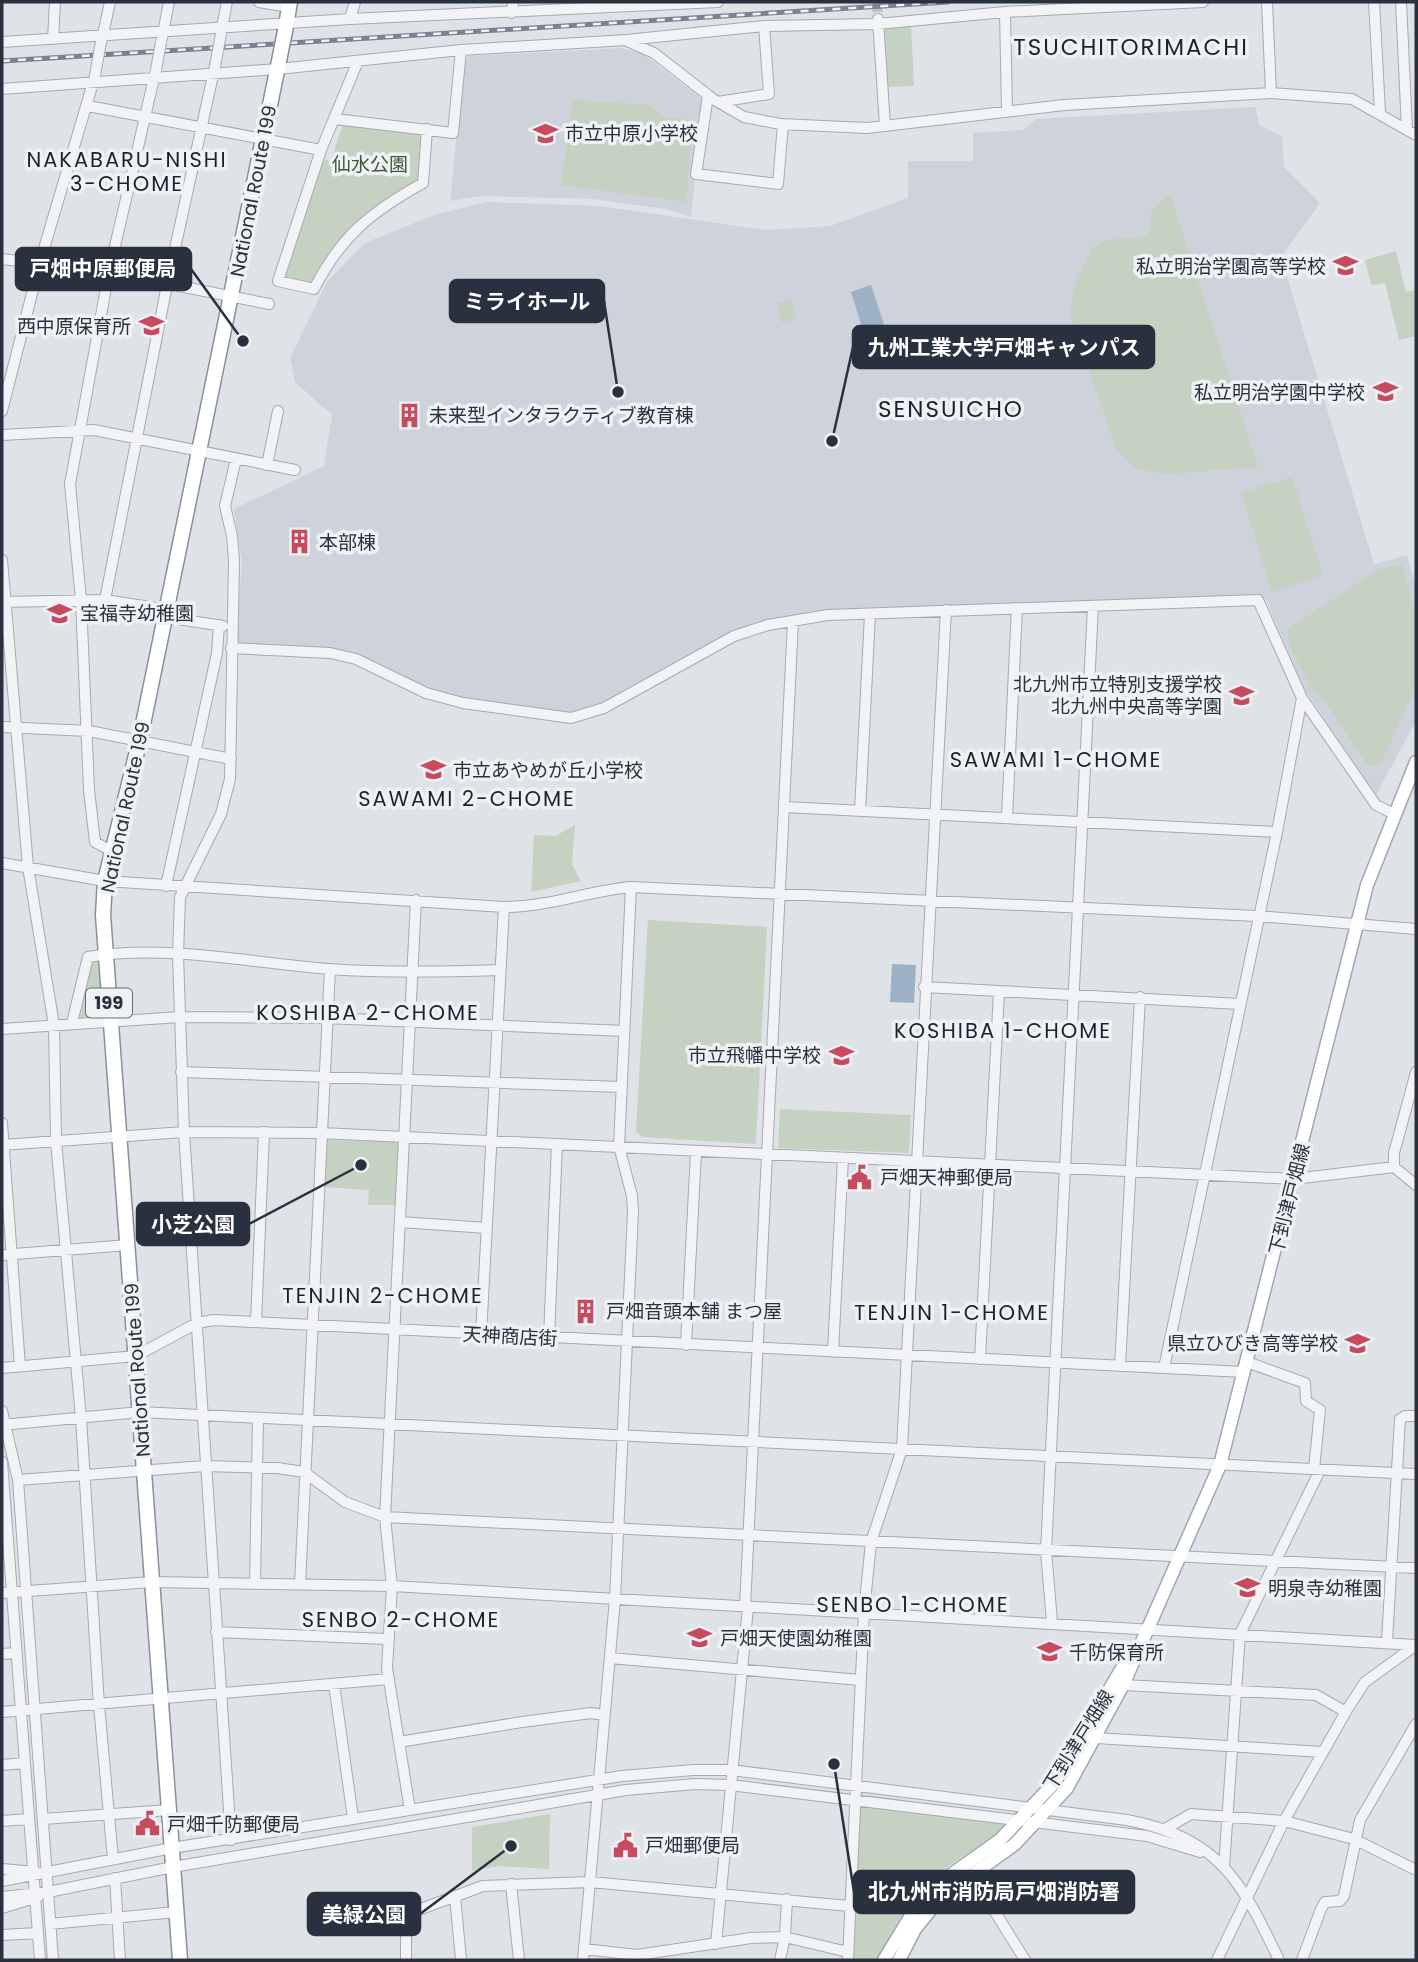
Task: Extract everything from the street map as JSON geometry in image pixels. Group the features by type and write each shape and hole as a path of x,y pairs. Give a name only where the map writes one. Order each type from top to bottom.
{"highway":[{"name":"National Route 199","path":"180,1960 121,1137 105,954 105,881 140,739 289,5"}],"main road":[{"name":"下到津戸畑線","path":"899,1960 926,1913 940,1898 1037,1823 1067,1788 1123,1685 1220,1465 1367,885 1416,762"},
{"name":"下到津戸畑線","path":"884,1960 905,1921 931,1890 1021,1822 1033,1809 1071,1759 1145,1630"}],"street":[{"path":"53,39 55,2"},
{"path":"2,411 40,262 88,106 110,2"},
{"path":"113,852 94,842 89,790 89,731 81,600 70,484 109,272 169,2"},
{"path":"105,600 167,285 227,2"},
{"path":"259,2 289,5"},
{"path":"350,19 355,2"},
{"path":"2,41 162,37 512,7 718,2"},
{"path":"2,89 95,78 358,61 461,50 626,40 764,26 1203,2"},
{"path":"1267,2 1271,93"},
{"path":"1374,2 1380,113"},
{"path":"1401,2 1412,133"},
{"path":"1005,12 1007,111"},
{"path":"878,21 885,126"},
{"path":"718,102 769,94 764,26"},
{"path":"626,40 654,53 708,96 744,117 783,124 820,128 885,126 1007,111 1156,98 1271,93 1352,99 1412,133"},
{"path":"335,119 453,133 461,50"},
{"path":"358,61 321,150 278,281 314,289 331,257 358,225 423,183 427,129"},
{"path":"708,96 696,174 778,184 783,124"},
{"path":"88,106 321,150"},
{"path":"2,259 109,272 269,304"},
{"path":"267,465 278,411"},
{"path":"2,435 79,429 295,470"},
{"path":"231,1840 184,1132 178,955 180,897 224,806 231,759 230,626 234,560 225,506 236,459"},
{"path":"2,560 28,867 54,1025 56,1142 81,1418 99,1705 113,1859"},
{"path":"4,602 105,600 156,608 165,617 230,626"},
{"path":"231,648 330,653 356,659 426,693 463,703 503,711 577,718 594,712 734,635 793,621 946,610 1258,600 1301,698 1376,805 1394,814"},
{"path":"1052,1622 1046,1550 1093,606"},
{"path":"1007,817 1017,608"},
{"path":"631,887 619,1146 632,1196 627,1342 615,1600 583,1955 637,1957 716,1944 785,1937 848,1956 860,1680 871,1542 902,1449 924,987 946,610"},
{"path":"860,811 870,614"},
{"path":"716,1944 747,1607 748,1535 793,621"},
{"path":"166,886 217,653 219,625"},
{"path":"1164,1368 1257,916 1277,832 1301,698"},
{"path":"2,727 89,731 231,759"},
{"path":"784,807 1277,832"},
{"path":"2,863 105,881 504,907 545,905 607,889 631,887 1257,916 1359,922 1416,929"},
{"path":"410,1810 389,1679 387,1639 392,1586 385,1517 416,900"},
{"path":"481,1335 504,907"},
{"path":"72,1023 88,957 105,954 178,955 330,969 412,972 500,970"},
{"path":"300,1584 330,969"},
{"path":"924,987 1240,1004"},
{"path":"980,1359 999,991"},
{"path":"1120,1366 1140,997"},
{"path":"2,1029 180,1017 327,1018 624,1031"},
{"path":"181,1072 622,1087"},
{"path":"1394,1167 1394,1153 1416,1072"},
{"path":"2,1123 7,1255 20,1366"},
{"path":"3,1145 184,1132 321,1133 1294,1179 1394,1167 1416,1185"},
{"path":"256,1322 264,1132"},
{"path":"549,1338 557,1144"},
{"path":"686,1345 696,1152"},
{"path":"833,1352 843,1158"},
{"path":"400,1222 486,1228"},
{"path":"7,1255 128,1245"},
{"name":"天神商店街","path":"197,1323 214,1320 1164,1368 1246,1367 1306,1383 1306,1401 1320,1410 1317,1470"},
{"path":"2,1368 136,1356 197,1323"},
{"path":"2,1411 3,1427 18,1480 53,1960"},
{"path":"3,1427 139,1412 1416,1474"},
{"path":"1387,1642 1400,1419 1416,1416"},
{"path":"255,1583 258,1418"},
{"path":"2,1462 7,1593 17,1653 40,1960"},
{"path":"18,1480 205,1466 259,1468 304,1472 345,1502 385,1517 1416,1568"},
{"path":"1224,1867 1240,1634 1317,1470"},
{"path":"7,1593 152,1582 392,1586 1416,1645 1365,1682 1346,1712 1284,1821 1217,1960"},
{"path":"216,1632 387,1639"},
{"path":"2,1654 17,1653"},
{"path":"610,1658 860,1680"},
{"path":"2,1712 161,1701 389,1679"},
{"path":"334,1684 353,1818"},
{"path":"1123,1685 1316,1695 1346,1712"},
{"path":"399,1742 522,1722 591,1713 604,1715"},
{"path":"1302,1960 1325,1902 1340,1901 1344,1896 1360,1820 1416,1724"},
{"path":"1096,1738 1234,1749 1323,1752"},
{"path":"2,1765 25,1763"},
{"path":"2,1870 47,1873 172,1848 599,1780 655,1772 731,1770 1127,1820 1165,1829 1205,1849 1224,1867 1249,1897 1279,1960"},
{"path":"2,1908 48,1892 173,1867 656,1786 730,1785 1147,1836 1189,1847 1224,1867"},
{"path":"43,1818 169,1810"},
{"path":"1165,1829 1191,1814 1284,1821 1354,1839 1416,1870"},
{"path":"2,1821 29,1819"},
{"path":"2,1881 32,1873"},
{"path":"972,1875 1025,1960"},
{"path":"115,1878 120,1960"},
{"path":"406,1960 406,1921 410,1913 483,1886 590,1882 849,1906"},
{"path":"511,1884 519,1960"},
{"path":"2,1896 34,1896"},
{"path":"455,1896 461,1960"},
{"path":"780,1960 785,1937 787,1899"},
{"path":"50,1924 176,1912"},
{"path":"2,1934 38,1933"}],"shaded area":[{"path":"621,48 643,54 703,100 691,217 666,209 593,199 481,196 450,201 464,63 469,56"},
{"path":"1255,107 1259,125 1282,136 1284,167 1320,203 1281,257 1374,564 1407,555 1416,587 1416,721 1376,795 1305,690 1266,600 1251,595 811,611 742,630 617,696 572,714 494,707 420,686 340,652 235,644 242,563 234,509 324,466 332,415 295,382 290,358 327,282 365,243 434,215 486,202 599,206 766,230 830,226 908,198 908,161 973,161 973,133 1023,130 1036,119"}],"green space":[{"path":"911,24 914,86 885,87 881,26"},
{"path":"573,100 648,105 666,118 693,120 686,202 561,185"},
{"name":"仙水公園","path":"343,123 424,135 420,185 384,204 370,215 347,241 314,289 278,281 321,159 331,160"},
{"path":"1170,194 1258,467 1166,474 1137,469 1116,449 1070,314 1073,291 1091,249 1107,240 1148,236 1152,209"},
{"path":"1396,251 1406,292 1416,290 1416,336 1399,340 1385,283 1371,285 1365,260"},
{"path":"790,299 796,318 782,323 776,303"},
{"path":"1292,477 1323,575 1272,592 1241,493"},
{"path":"1402,565 1416,613 1416,688 1379,766 1368,766 1323,698 1311,689 1288,641 1288,629 1377,570"},
{"path":"575,825 572,864 581,881 531,892 534,835 555,836"},
{"path":"648,920 767,927 756,1144 642,1137 636,1131"},
{"path":"101,959 104,1013 80,1018 90,961"},
{"path":"780,1109 911,1115 909,1153 778,1148"},
{"path":"327,1140 399,1142 397,1205 368,1205 369,1190 323,1187"},
{"path":"860,1794 1018,1817 991,1839 943,1870 922,1889 905,1911 877,1960 854,1960 852,1956"},
{"path":"550,1814 549,1869 499,1866 472,1871 472,1827"}],"water":[{"path":"871,285 893,352 872,359 851,292"},
{"path":"892,964 916,965 914,1003 890,1002"}],"tunnel":[{"path":"877,2 878,19"}],"railway":[{"path":"2,61 948,2"}],"place":[{"name":"市立中原小学校","path":"545,133"},
{"name":"私立明治学園高等学校","path":"1346,266"},
{"name":"西中原保育所","path":"151,326"},
{"name":"戸畑中原郵便局","path":"243,341"},
{"name":"ミライホール","path":"618,392"},
{"name":"私立明治学園中学校","path":"1385,392"},
{"name":"未来型インタラクティブ教育棟","path":"409,415"},
{"name":"九州工業大学戸畑キャンパス","path":"832,441"},
{"name":"本部棟","path":"299,542"},
{"name":"宝福寺幼稚園","path":"60,613"},
{"name":"北九州市立特別支援学校 北九州中央高等学園","path":"1242,695"},
{"name":"市立あやめが丘小学校","path":"433,770"},
{"name":"市立飛幡中学校","path":"841,1055"},
{"name":"小芝公園","path":"361,1165"},
{"name":"戸畑天神郵便局","path":"860,1177"},
{"name":"戸畑音頭本舗 まつ屋","path":"586,1311"},
{"name":"県立ひびき高等学校","path":"1358,1343"},
{"name":"明泉寺幼稚園","path":"1248,1588"},
{"name":"戸畑天使園幼稚園","path":"700,1638"},
{"name":"千防保育所","path":"1049,1652"},
{"name":"北九州市消防局戸畑消防署","path":"834,1764"},
{"name":"戸畑千防郵便局","path":"147,1824"},
{"name":"戸畑郵便局","path":"625,1845"},
{"name":"美緑公園","path":"511,1846"}],"district":[{"name":"TSUCHITORIMACHI","path":"1131,47"},
{"name":"NAKABARU-NISHI 3-CHOME","path":"127,172"},
{"name":"SENSUICHO","path":"951,409"},
{"name":"SAWAMI 1-CHOME","path":"1056,760"},
{"name":"SAWAMI 2-CHOME","path":"467,799"},
{"name":"KOSHIBA 2-CHOME","path":"368,1013"},
{"name":"KOSHIBA 1-CHOME","path":"1003,1031"},
{"name":"TENJIN 2-CHOME","path":"383,1296"},
{"name":"TENJIN 1-CHOME","path":"952,1313"},
{"name":"SENBO 1-CHOME","path":"913,1605"},
{"name":"SENBO 2-CHOME","path":"401,1620"}]}
